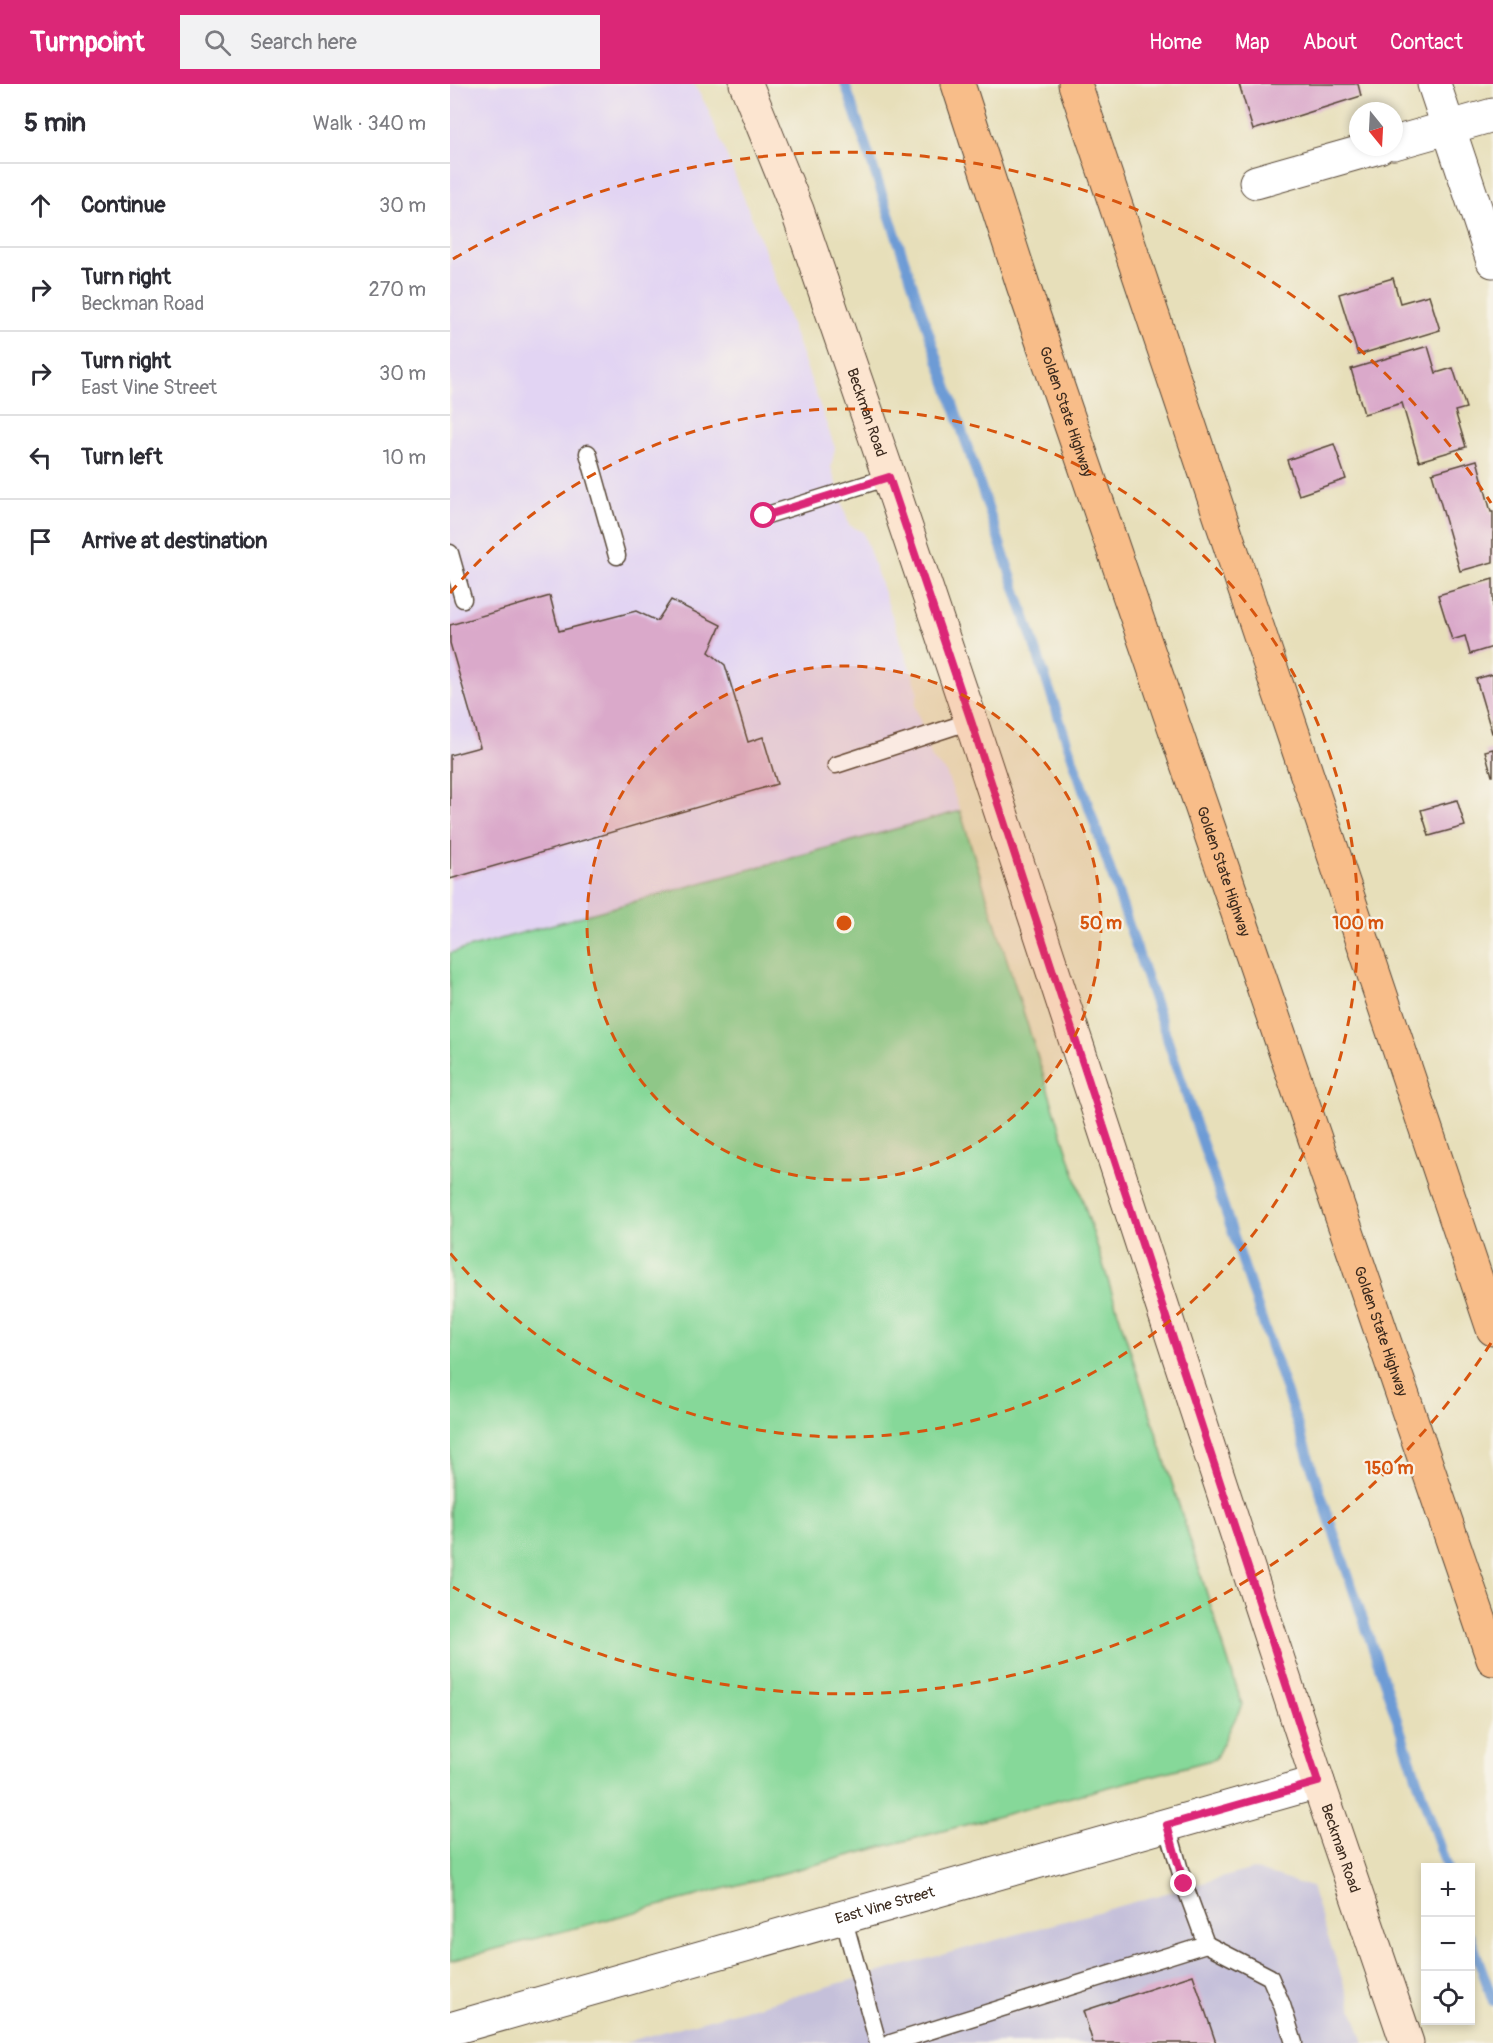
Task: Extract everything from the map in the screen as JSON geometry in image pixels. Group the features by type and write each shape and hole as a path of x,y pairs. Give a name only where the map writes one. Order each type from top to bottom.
{"highway":[{"name":"Golden State Highway","path":"958,84 1023,285 1493,1659"},
{"path":"1075,84 1493,1329"}],"street":[{"name":"Beckman Road","path":"746,84 797,210 889,477 1318,1782 1407,2043"},
{"path":"1434,84 1493,261"},
{"path":"1403,140 1493,115"},
{"path":"1256,182 1349,156"},
{"name":"East Vine Street","path":"450,2029 1318,1782"}],"lane":[{"path":"588,453 617,556"},
{"path":"764,516 889,477"},
{"path":"450,553 463,599"},
{"path":"836,765 971,721"},
{"path":"1167,1825 1184,1884 1206,1944 1270,1977 1294,2043"},
{"path":"843,1917 878,2043"},
{"path":"891,2043 1206,1944"}],"shaded area":[{"path":"450,84 694,84 708,109 764,248 835,448 831,467 849,525 863,532 918,691 915,705 932,759 946,772 960,811 450,953"},
{"path":"1253,1869 1311,1887 1364,2043 623,2043"}],"green space":[{"path":"960,811 1242,1705 1215,1759 450,1961 450,953"}],"building":[{"path":"1239,84 1358,84 1361,96 1253,130"},
{"path":"1393,278 1400,303 1429,295 1440,330 1358,355 1339,294"},
{"path":"1428,346 1436,373 1453,368 1466,408 1455,411 1466,447 1419,461 1402,403 1364,414 1351,369"},
{"path":"1334,444 1346,479 1299,495 1287,460"},
{"path":"1477,460 1491,512 1493,512 1493,562 1460,571 1432,473"},
{"path":"1493,579 1493,647 1470,654 1465,636 1452,640 1438,595"},
{"path":"550,596 559,631 636,611 657,621 671,600 721,625 709,652 725,665 748,742 763,737 777,784 450,879 450,755 480,747 450,643 450,625"},
{"path":"1493,674 1493,733 1492,733 1476,679"},
{"path":"1493,749 1493,776 1492,776 1485,751"},
{"path":"1457,800 1465,826 1429,836 1421,810"},
{"path":"1193,1975 1216,2043 1093,2043 1083,2011"}],"waterway":[{"path":"845,84 1445,1863"},
{"path":"1475,1950 1493,2001"}],"route":[{"path":"764,516 889,477 1318,1782 1167,1825 1184,1884"}]}
